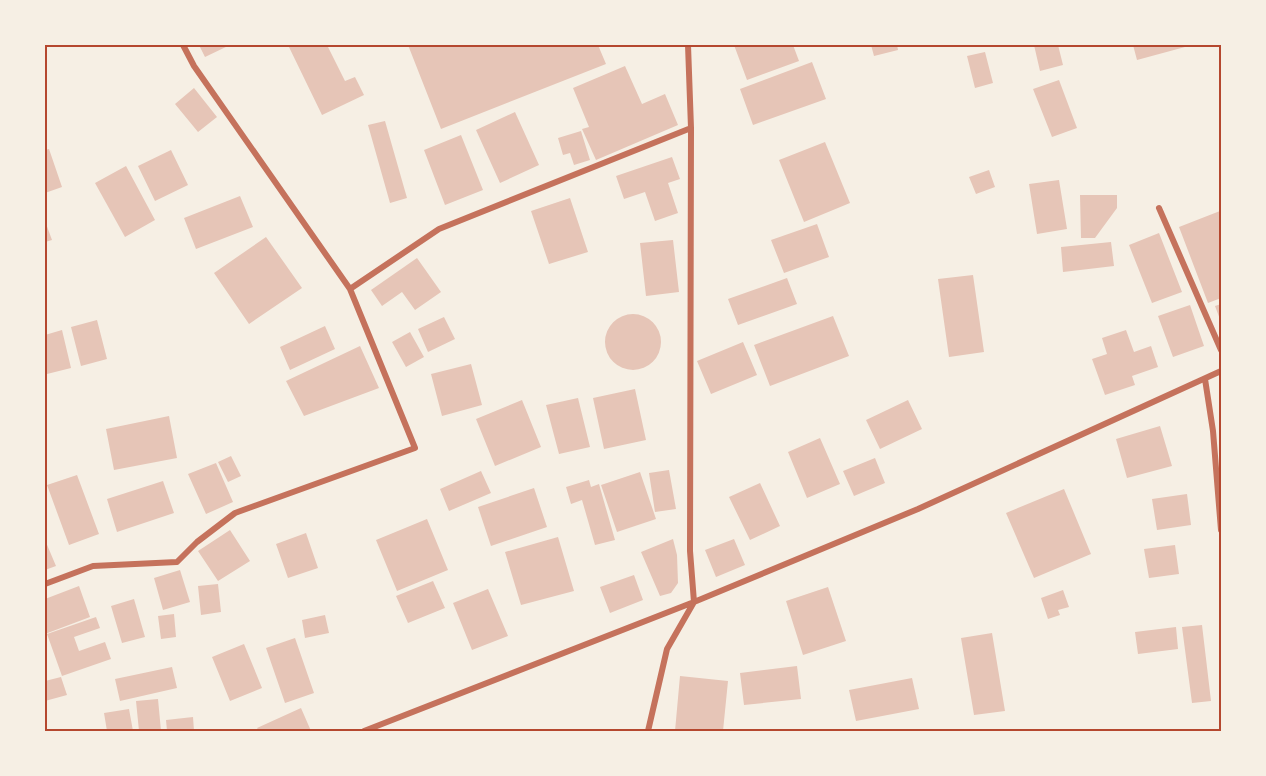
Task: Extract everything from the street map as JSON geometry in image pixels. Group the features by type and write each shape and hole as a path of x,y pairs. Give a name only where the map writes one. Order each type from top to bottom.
{"street":[{"path":"45,584 93,566 177,562 197,542 235,513 415,448 350,289 194,66 183,45"},
{"path":"648,731 667,649 694,602 690,551 691,128 688,45"},
{"path":"350,289 439,229 691,128"},
{"path":"1159,208 1221,350"},
{"path":"364,731 694,602 918,509 1221,370"},
{"path":"1205,379 1213,431 1221,530"}],"building":[{"path":"199,45 230,45 205,57"},
{"path":"288,45 327,45 345,81 355,77 364,95 322,115"},
{"path":"408,45 598,45 606,64 441,129"},
{"path":"734,45 793,45 799,61 747,80"},
{"path":"871,45 897,45 898,50 874,56"},
{"path":"1034,45 1058,45 1063,65 1040,71"},
{"path":"1133,45 1184,45 1185,47 1137,60"},
{"path":"985,52 993,83 975,88 967,56"},
{"path":"812,62 826,99 753,125 740,89"},
{"path":"625,66 642,104 665,94 678,125 596,160 582,129 589,127 573,88"},
{"path":"1059,80 1077,128 1052,137 1033,89"},
{"path":"194,88 217,117 198,132 175,104"},
{"path":"515,112 539,165 500,183 476,130"},
{"path":"385,121 407,198 390,203 368,125"},
{"path":"581,131 590,160 574,165 570,153 563,155 558,138"},
{"path":"461,135 483,190 445,205 424,150"},
{"path":"825,142 850,203 804,222 779,160"},
{"path":"49,149 62,187 45,193 45,150"},
{"path":"171,150 188,185 155,201 138,166"},
{"path":"672,157 680,179 668,183 678,213 655,221 645,192 624,199 616,176"},
{"path":"126,166 155,220 125,237 95,183"},
{"path":"989,170 995,187 976,194 969,177"},
{"path":"1059,180 1067,229 1037,234 1029,184"},
{"path":"1080,195 1117,195 1117,208 1095,238 1081,238"},
{"path":"240,196 253,227 196,249 184,218"},
{"path":"570,198 588,252 549,264 531,211"},
{"path":"1220,211 1221,298 1208,303 1179,227"},
{"path":"45,221 52,240 45,242"},
{"path":"817,224 829,257 784,273 771,240"},
{"path":"1159,233 1182,292 1152,303 1129,245"},
{"path":"266,237 302,288 249,324 214,273"},
{"path":"673,240 679,292 646,296 640,243"},
{"path":"1111,242 1114,266 1063,272 1061,247"},
{"path":"417,258 441,292 415,310 402,292 382,306 371,290"},
{"path":"973,275 984,352 949,357 938,279"},
{"path":"787,278 797,304 738,325 728,299"},
{"path":"1221,304 1221,322 1215,306"},
{"path":"1190,305 1204,346 1173,357 1158,316"},
{"path":"627,314 639,314 649,318 657,326 661,342 657,358 649,366 639,370 627,370 617,366 609,358 605,348 605,336 609,326 617,318"},
{"path":"833,316 849,356 770,386 754,345"},
{"path":"444,317 455,339 428,352 418,329"},
{"path":"97,320 107,359 81,366 71,327"},
{"path":"325,326 335,349 290,370 280,347"},
{"path":"62,330 71,368 47,374 45,335"},
{"path":"1126,330 1134,352 1151,346 1158,367 1132,376 1135,385 1105,395 1092,359 1107,354 1102,338"},
{"path":"410,332 424,357 406,367 392,342"},
{"path":"743,342 757,375 711,394 697,361"},
{"path":"360,346 379,388 304,416 286,381"},
{"path":"471,364 482,405 442,416 431,374"},
{"path":"635,389 646,440 604,449 593,398"},
{"path":"578,398 590,447 559,454 546,405"},
{"path":"522,400 541,447 495,466 476,419"},
{"path":"908,400 922,429 880,449 866,420"},
{"path":"169,416 177,458 114,470 106,429"},
{"path":"1160,426 1172,466 1127,478 1116,439"},
{"path":"820,438 840,484 807,498 788,452"},
{"path":"231,456 241,476 228,482 218,462"},
{"path":"875,458 885,483 854,496 843,471"},
{"path":"216,463 233,502 206,514 188,474"},
{"path":"669,470 676,509 655,512 649,473"},
{"path":"481,471 491,493 449,511 440,489"},
{"path":"640,472 656,519 617,532 601,485"},
{"path":"77,475 99,534 69,545 47,485"},
{"path":"589,480 591,487 599,484 615,540 595,545 582,500 571,504 566,487"},
{"path":"163,481 174,513 117,532 107,499"},
{"path":"760,483 780,526 750,540 729,497"},
{"path":"534,488 547,527 491,546 478,507"},
{"path":"1064,489 1091,554 1034,578 1006,513"},
{"path":"1187,494 1191,525 1157,530 1152,499"},
{"path":"427,519 448,570 397,591 376,540"},
{"path":"230,530 250,561 218,581 198,551"},
{"path":"306,533 318,568 288,578 276,544"},
{"path":"558,537 574,591 521,605 505,552"},
{"path":"673,539 677,555 678,583 671,593 660,596 641,552"},
{"path":"734,539 745,565 716,577 705,550"},
{"path":"45,540 56,566 45,570"},
{"path":"1175,545 1179,574 1149,578 1144,549"},
{"path":"180,570 190,602 163,610 154,578"},
{"path":"634,575 643,600 610,613 600,587"},
{"path":"433,581 445,608 408,623 396,596"},
{"path":"218,584 221,612 201,615 198,586"},
{"path":"79,586 90,617 45,634 45,599"},
{"path":"828,587 846,641 803,655 786,601"},
{"path":"488,589 508,636 472,650 453,603"},
{"path":"1063,590 1069,607 1058,610 1060,615 1048,619 1041,598"},
{"path":"134,599 145,637 122,643 111,606"},
{"path":"174,614 176,637 161,639 158,616"},
{"path":"325,615 329,633 305,638 302,620"},
{"path":"96,617 100,628 74,637 79,651 105,642 111,659 62,676 47,634"},
{"path":"1202,625 1211,701 1192,703 1182,627"},
{"path":"1176,627 1178,649 1138,654 1135,632"},
{"path":"992,633 1005,711 974,715 961,638"},
{"path":"295,638 314,693 285,703 266,648"},
{"path":"244,644 262,688 230,701 212,657"},
{"path":"797,666 801,699 744,705 740,673"},
{"path":"172,667 177,688 120,701 115,679"},
{"path":"680,676 728,681 723,731 675,731"},
{"path":"61,677 67,695 45,701 45,681"},
{"path":"912,678 919,709 856,721 849,690"},
{"path":"158,699 161,731 139,731 136,701"},
{"path":"301,708 311,731 259,731 257,728"},
{"path":"129,709 133,731 107,731 104,713"},
{"path":"193,717 194,731 167,731 166,720"}]}
